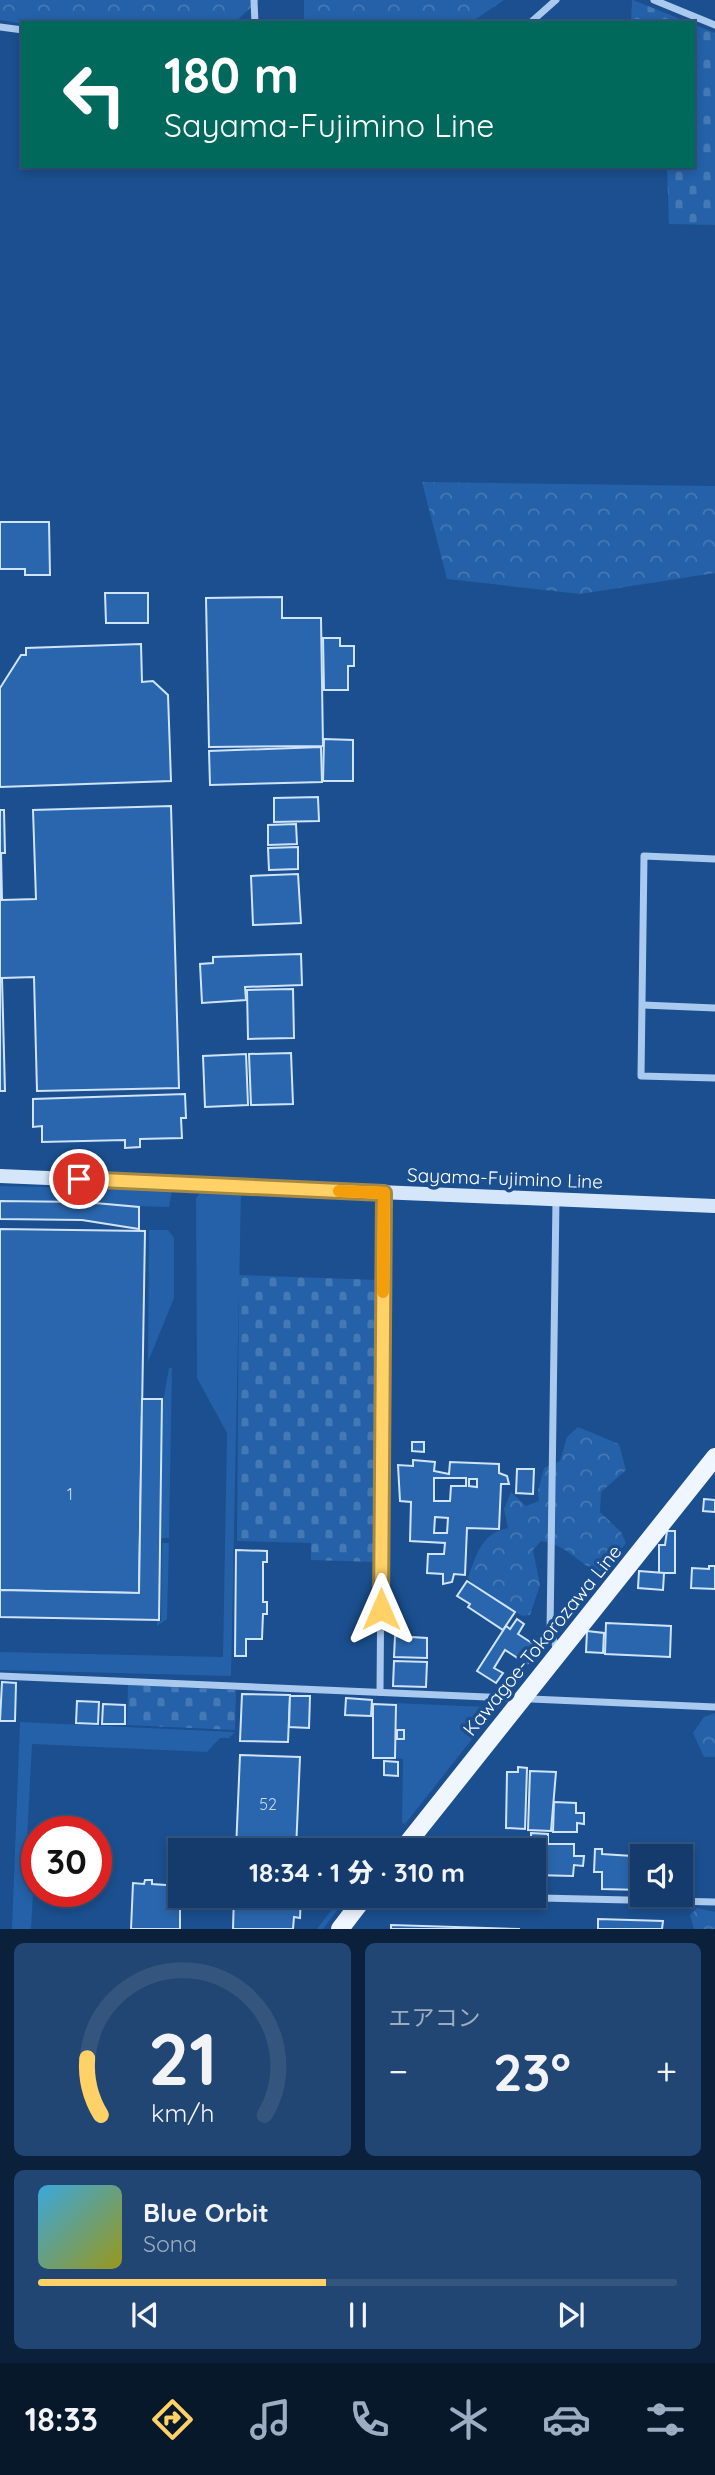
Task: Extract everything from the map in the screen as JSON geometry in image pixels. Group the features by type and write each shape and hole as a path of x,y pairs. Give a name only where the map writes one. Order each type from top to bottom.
{"main road":[{"name":"Sayama-Fujimino Line","path":"0,1176 715,1206"},
{"name":"Kawagoe-Tokorozawa Line","path":"412,1838 715,1457"},
{"path":"340,1929 356,1908"}],"street":[{"path":"254,0 255,21"},
{"path":"654,0 715,25"},
{"path":"532,21 554,1"},
{"path":"0,27 21,30"},
{"path":"715,859 644,856 641,1076 715,1078"},
{"path":"643,1006 715,1008"},
{"path":"380,1692 384,1193"},
{"path":"556,1199 550,1631 559,1654"},
{"path":"0,1676 715,1707"},
{"path":"546,1898 715,1902"}],"green space":[{"path":"0,0 259,0 236,21 21,21 21,24 0,20"},
{"path":"304,0 504,0 473,21 304,21"},
{"path":"633,0 685,21 631,21"},
{"path":"695,25 715,33 715,225 669,224 667,168 695,168"},
{"path":"422,482 715,486 715,573 580,594 447,579"},
{"path":"0,1186 172,1190 169,1207 0,1201"},
{"path":"199,1194 241,1195 231,1676 0,1670 0,1652 223,1657 227,1433 197,1378 196,1198"},
{"path":"149,1230 168,1230 174,1238 174,1298 148,1362"},
{"path":"239,1275 378,1280 374,1562 311,1560 311,1543 237,1541"},
{"path":"169,1368 172,1368 169,1538 161,1538 163,1402"},
{"path":"578,1427 619,1444 626,1470 601,1492 600,1512 621,1532 626,1543 603,1573 589,1567 560,1547 541,1541 533,1550 540,1585 530,1615 522,1616 476,1587 468,1578 477,1554 486,1540 508,1528 504,1509 511,1492 526,1506 539,1501 538,1491 544,1468 560,1461 567,1437"},
{"path":"162,1543 169,1543 167,1619 157,1626 157,1621 161,1621"},
{"path":"128,1685 236,1690 235,1730 127,1725"},
{"path":"396,1703 487,1707 491,1710 491,1715 405,1824 402,1823 403,1759 395,1758"},
{"path":"715,1713 715,1757 704,1757 693,1733 704,1717"},
{"path":"20,1722 235,1732 229,1738 220,1738 207,1752 32,1744 28,1816 21,1816 21,1907 32,1907 31,1929 12,1929"},
{"path":"333,1908 339,1908 323,1929 317,1929"},
{"path":"697,1908 715,1912 715,1929 694,1929 690,1915"}],"building":[{"path":"0,522 49,522 50,575 25,575 25,569 0,569"},
{"path":"105,593 148,593 148,623 106,623"},
{"path":"282,597 282,618 321,618 323,746 209,747 206,598"},
{"path":"323,638 340,638 340,646 354,646 354,666 348,666 348,690 324,690"},
{"path":"141,644 142,682 153,681 168,695 171,781 0,787 0,688 21,655 26,655 26,648"},
{"path":"324,739 353,740 353,781 323,781"},
{"path":"321,747 322,782 210,785 209,751"},
{"path":"318,797 319,821 274,822 274,798"},
{"path":"171,806 179,1088 37,1091 34,977 2,978 5,1091 0,1091 0,810 4,810 5,853 1,853 2,900 36,899 33,810"},
{"path":"296,824 297,844 268,845 268,825"},
{"path":"298,847 298,869 269,870 268,848"},
{"path":"298,874 301,923 253,925 251,876"},
{"path":"301,954 302,985 245,987 246,1000 202,1003 200,964 213,963 213,957"},
{"path":"293,989 294,1038 248,1039 247,990"},
{"path":"291,1053 293,1104 251,1105 249,1054"},
{"path":"246,1054 248,1105 205,1107 203,1056"},
{"path":"185,1094 186,1118 181,1118 182,1138 140,1139 140,1147 125,1148 125,1140 42,1142 42,1126 33,1127 33,1099"},
{"path":"0,1201 84,1202 139,1207 139,1229 82,1220 0,1219"},
{"path":"0,1229 145,1231 139,1593 0,1590"},
{"path":"142,1399 162,1399 159,1620 0,1617 0,1590 139,1593"},
{"path":"412,1442 424,1442 424,1452 412,1451"},
{"path":"413,1460 435,1462 434,1471 449,1474 450,1462 499,1464 499,1473 507,1476 509,1484 501,1484 499,1529 467,1528 465,1575 454,1574 452,1582 443,1584 443,1574 427,1573 428,1554 444,1554 445,1543 410,1541 411,1502 400,1501 398,1465 413,1466","holes":["434,1478 466,1478 466,1486 451,1486 450,1501 434,1501","469,1479 477,1479 477,1487 469,1486","435,1517 448,1518 447,1533 434,1533"]},
{"path":"517,1469 534,1469 533,1494 516,1493"},
{"path":"704,1499 715,1500 715,1512 703,1511"},
{"path":"667,1531 675,1531 675,1573 659,1573 659,1545 665,1545"},
{"path":"236,1550 267,1551 267,1562 263,1562 263,1602 267,1602 267,1614 263,1614 262,1639 246,1639 246,1656 235,1656"},
{"path":"709,1566 715,1566 715,1589 691,1588 692,1568 709,1569"},
{"path":"639,1571 664,1573 663,1590 638,1588"},
{"path":"467,1581 515,1612 503,1630 468,1607 470,1604 457,1596"},
{"path":"517,1619 524,1624 518,1634 538,1647 527,1664 505,1650 494,1668 503,1673 496,1683 477,1671 506,1626 510,1629"},
{"path":"606,1623 671,1626 670,1657 605,1654"},
{"path":"587,1631 604,1633 603,1653 586,1652"},
{"path":"395,1636 427,1638 427,1658 394,1657"},
{"path":"394,1661 427,1662 426,1687 393,1686"},
{"path":"2,1682 16,1683 15,1721 0,1721"},
{"path":"242,1694 290,1695 288,1742 240,1741"},
{"path":"290,1696 310,1696 309,1728 289,1727"},
{"path":"346,1698 372,1700 371,1716 345,1715"},
{"path":"77,1701 99,1702 98,1724 76,1723"},
{"path":"103,1704 125,1705 125,1724 102,1724"},
{"path":"373,1704 396,1705 395,1758 373,1758"},
{"path":"397,1730 404,1730 404,1739 397,1739"},
{"path":"240,1755 300,1757 297,1838 237,1838"},
{"path":"384,1761 398,1762 398,1776 384,1775"},
{"path":"518,1767 527,1768 525,1829 506,1828 507,1772 518,1772"},
{"path":"530,1771 556,1772 551,1831 528,1830"},
{"path":"554,1802 576,1803 576,1813 584,1813 584,1824 577,1823 577,1832 553,1832"},
{"path":"531,1833 548,1834 548,1844 574,1844 574,1856 584,1856 583,1866 574,1865 573,1876 546,1875 546,1838 531,1838"},
{"path":"595,1849 602,1849 602,1854 630,1856 630,1890 602,1889 602,1872 594,1872"},
{"path":"145,1880 152,1880 152,1884 168,1885 168,1908 180,1908 180,1929 131,1929 133,1883 144,1884"},
{"path":"234,1908 300,1908 300,1918 294,1917 293,1929 233,1929"},
{"path":"598,1919 663,1921 662,1929 598,1929"},
{"path":"391,1925 520,1929 391,1929"}],"slow traffic":[{"path":"339,1191 384,1193 383,1292"}],"route":[{"path":"79,1179 384,1193 381,1609"}]}
